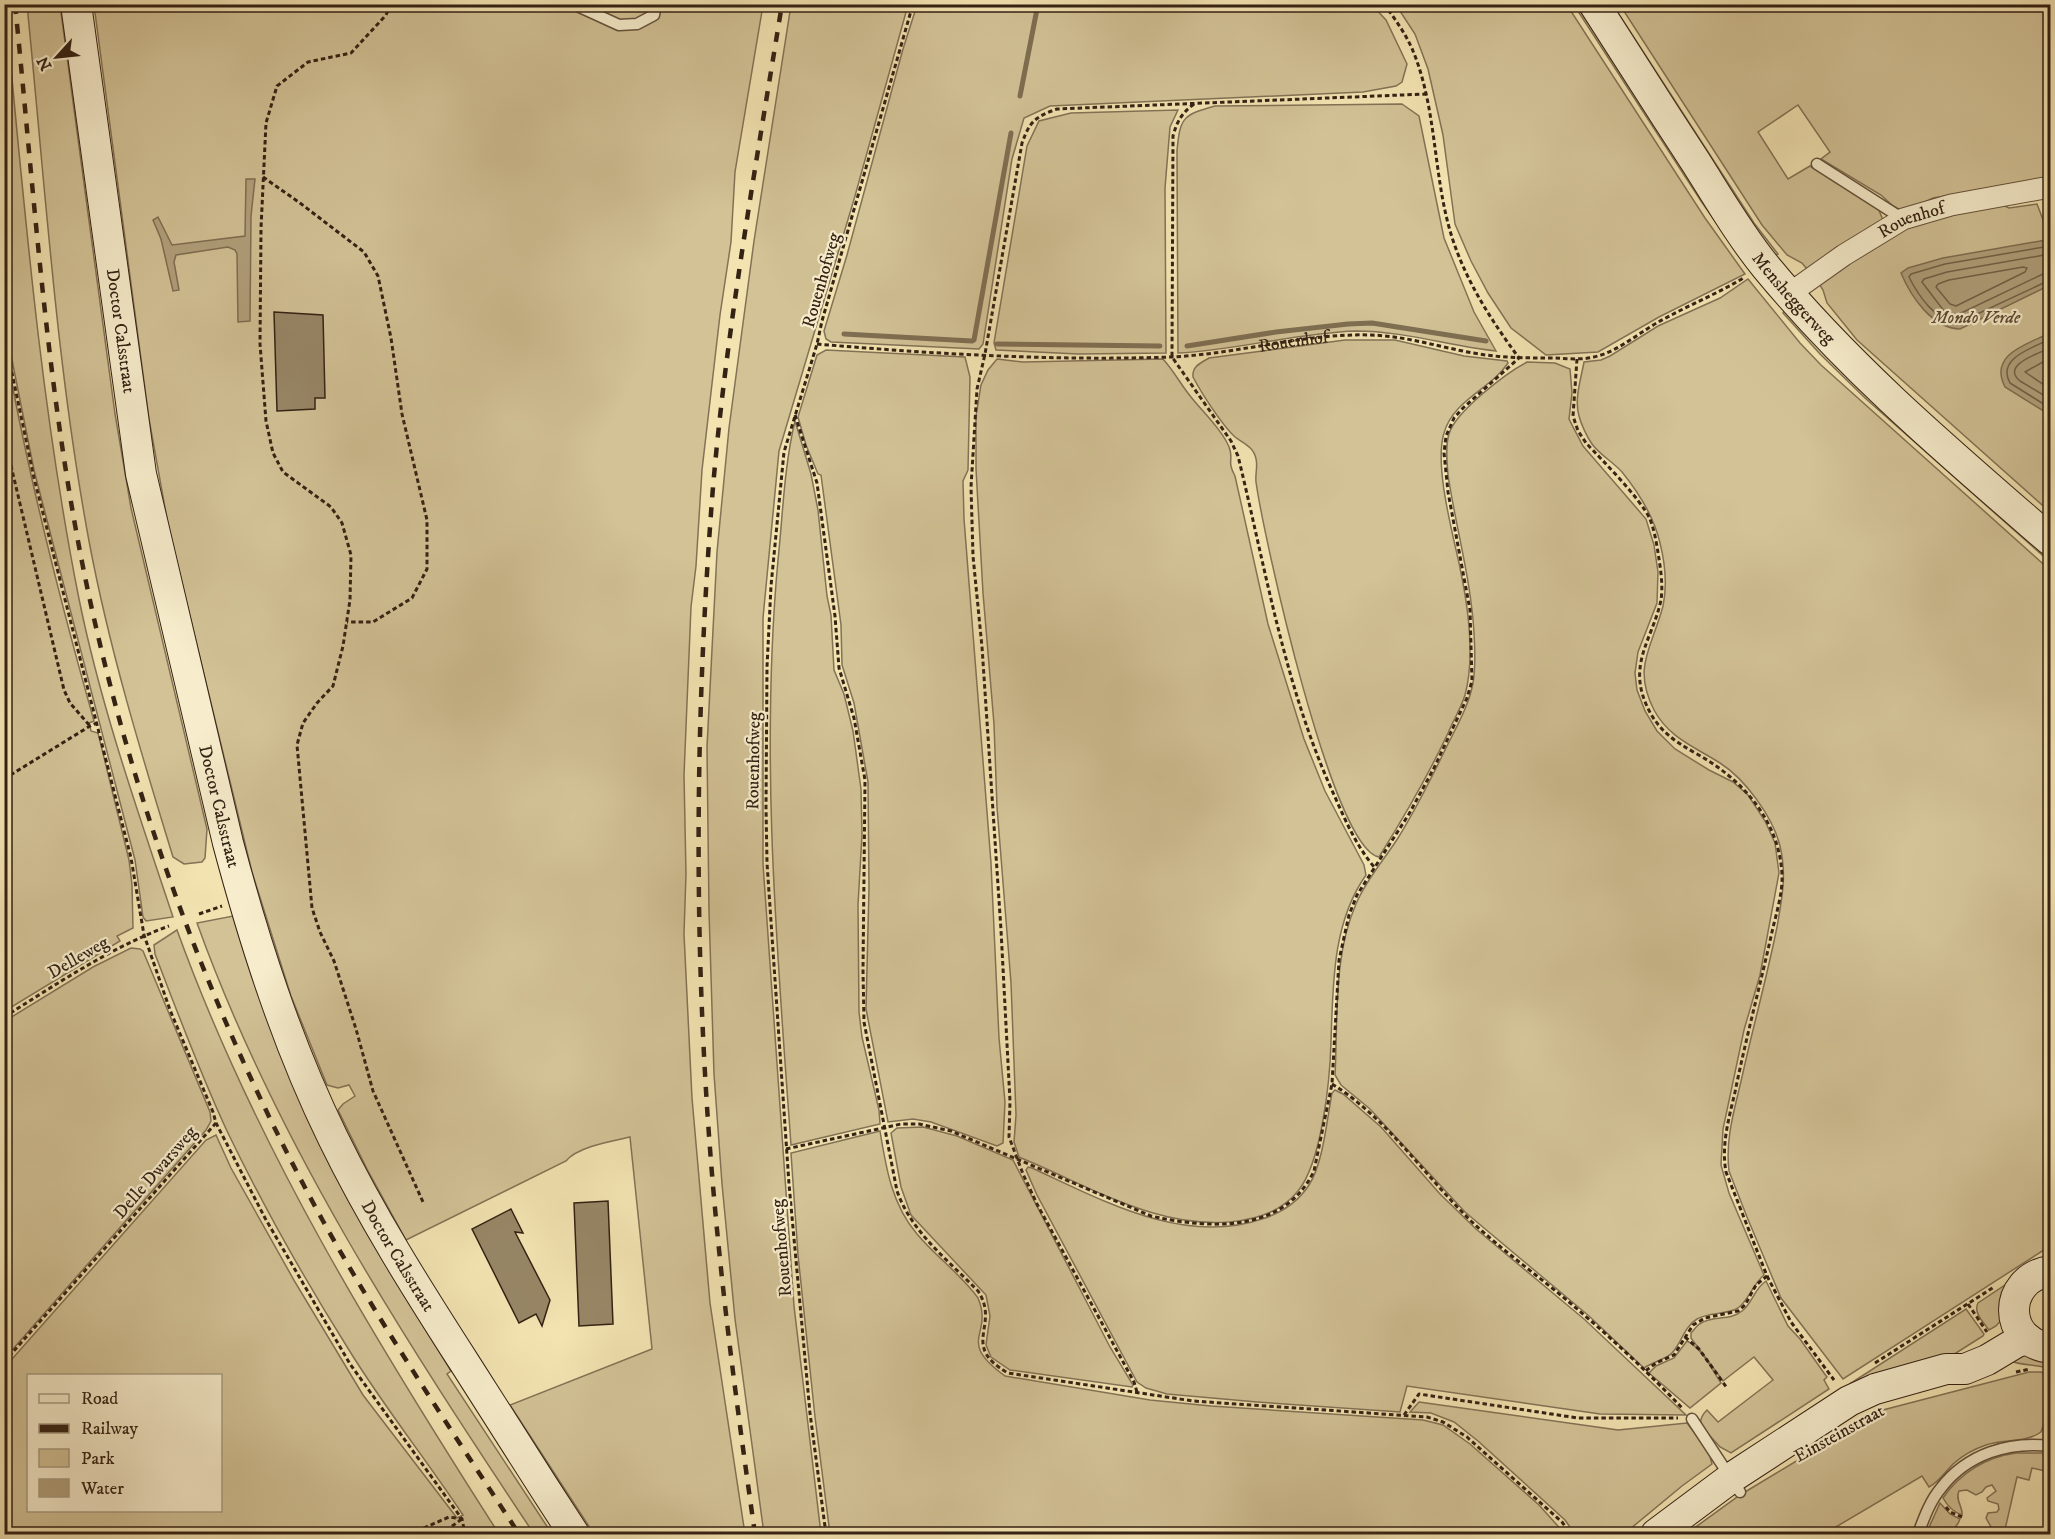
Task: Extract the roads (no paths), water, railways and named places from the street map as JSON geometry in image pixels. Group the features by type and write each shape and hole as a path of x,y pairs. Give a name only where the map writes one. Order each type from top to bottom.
{"street":[{"name":"Doctor Calsstraat","path":"76,4 141,474 225,832 243,899 277,1006 308,1083 363,1196 406,1270 574,1534"},
{"name":"Mensheggerweg","path":"1594,4 1738,229 1790,294 1833,344 1904,411 2050,540"},
{"name":"Rouenhof","path":"1790,294 1844,255 1903,219 1951,205 2050,187"},
{"path":"2032,1343 2014,1307 2019,1289 2033,1276 2050,1271"},
{"name":"Einsteinstraat","path":"1656,1534 1736,1485 1849,1401 1875,1389 1946,1369 1965,1370 2017,1342 2032,1343"}],"lane":[{"path":"573,4 619,25 637,24 654,15 656,4"},
{"path":"1817,164 1903,219"},
{"path":"1691,1418 1736,1485"},
{"path":"1918,1534 1928,1509 1941,1488 1972,1460 1989,1451 2012,1446 2050,1446"}],"water":[{"path":"246,179 255,179 251,216 250,321 238,322 237,254 235,250 228,247 176,255 174,262 179,290 173,291 161,239 153,220 158,217 172,245 245,236"},
{"path":"2050,240 2050,285 1960,329 1940,323 1924,310 1910,292 1901,273 1908,268 1943,258"},
{"path":"2050,333 2050,415 2005,387 2001,376 2006,358 2022,346"}],"waterway":[{"path":"1020,96 1038,4"},
{"path":"844,334 974,340 1011,133"},
{"path":"1187,346 1276,332 1372,323 1486,341"},
{"path":"997,344 1160,346"}],"railway":[{"path":"15,4 42,287 70,497 102,652 124,737 150,820 178,903 210,985 282,1144 323,1221 370,1301 519,1534"},
{"path":"755,1534 716,1219 706,1088 699,916 700,744 707,573 719,426 743,245 782,4"}],"park label":[{"name":"Mondo Verde","path":"1976,317"}]}
